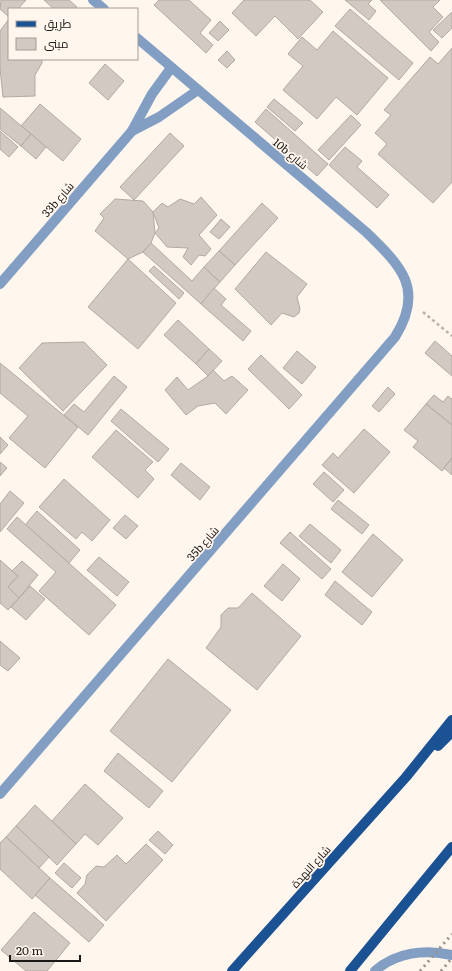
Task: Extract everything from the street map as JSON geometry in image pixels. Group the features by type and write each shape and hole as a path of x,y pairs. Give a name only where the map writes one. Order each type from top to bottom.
{"main road":[{"name":"شارع النهدة","path":"232,971 406,777 452,720"},
{"name":"شارع النهدة","path":"406,777 452,732"},
{"path":"350,971 452,847"}],"street":[{"path":"93,0 103,8"},
{"name":"10b شارع","path":"138,39 376,242 394,261 405,278 409,290 409,300"},
{"name":"33b شارع","path":"0,284 132,131 152,94 171,68"},
{"name":"33b شارع","path":"132,131 159,117 198,90"},
{"name":"35b شارع","path":"0,794 395,337 403,324 408,309 409,300"},
{"path":"375,971 393,960 408,954 425,951 452,954"}],"path":[{"path":"409,300 452,336"}],"building":[{"path":"1,0 26,0 19,8 8,8 8,16 0,9"},
{"path":"44,0 69,0 77,7 76,8 53,8"},
{"path":"159,0 189,0 211,20 200,33 213,45 206,53 154,5"},
{"path":"244,0 310,0 323,12 298,39 275,16 256,36 232,13"},
{"path":"345,0 372,0 368,4 376,11 369,20"},
{"path":"380,0 440,0 433,7 443,17 429,32 439,42 431,51"},
{"path":"350,9 413,63 399,80 335,26"},
{"path":"452,12 452,28 442,38 433,30"},
{"path":"8,20 8,60 42,60 42,63 35,75 35,96 3,97 0,68 0,31"},
{"path":"220,21 229,30 218,41 209,33"},
{"path":"333,31 388,78 357,115 336,97 317,119 283,90 303,66 288,54 302,37 317,50"},
{"path":"452,48 452,182 433,203 378,154 387,144 375,133 391,115 384,110 430,57 438,64"},
{"path":"227,51 235,60 227,68 218,60"},
{"path":"105,64 124,81 108,100 89,83"},
{"path":"274,99 303,123 295,131 267,107"},
{"path":"40,104 81,139 63,161 21,126"},
{"path":"0,108 31,134 21,146 0,129"},
{"path":"266,109 328,164 317,176 255,122"},
{"path":"351,115 361,125 329,160 318,150"},
{"path":"0,131 18,147 9,157 0,149"},
{"path":"170,133 184,146 134,200 120,187"},
{"path":"31,134 46,147 36,159 21,146"},
{"path":"345,147 362,161 357,167 389,195 377,208 329,165"},
{"path":"201,197 217,215 199,235 211,249 205,256 199,255 191,265 183,257 188,248 167,247 155,233 159,228 153,212 162,203 168,207 180,199 194,204"},
{"path":"115,199 143,201 153,212 155,233 151,243 143,252 128,259 95,231 104,218 100,214"},
{"path":"262,203 278,218 235,265 219,251"},
{"path":"221,219 230,227 219,239 210,232"},
{"path":"151,243 192,281 204,267 220,282 201,304 143,252"},
{"path":"219,251 235,265 220,282 204,267"},
{"path":"266,252 307,284 297,297 300,309 299,313 294,317 282,313 271,325 235,289"},
{"path":"128,259 176,303 138,349 88,307"},
{"path":"154,266 184,293 179,299 149,271"},
{"path":"214,288 226,299 221,305 251,331 243,341 201,304"},
{"path":"178,320 209,349 196,364 164,335"},
{"path":"435,341 452,356 452,376 425,353"},
{"path":"84,342 107,365 63,411 19,368 42,343"},
{"path":"209,349 222,361 208,376 196,364"},
{"path":"297,351 316,367 302,384 283,368"},
{"path":"261,355 302,395 289,409 248,369"},
{"path":"0,363 78,427 45,468 9,438 28,416 0,393"},
{"path":"213,370 224,381 232,376 248,390 226,414 215,403 198,406 186,415 165,390 177,377 188,390 208,376"},
{"path":"114,376 127,387 88,435 64,415 74,404 84,412"},
{"path":"388,387 395,394 379,412 372,406"},
{"path":"434,395 443,402 448,396 452,399 452,425 426,404"},
{"path":"426,404 452,425 452,458 442,471 413,447 418,441 404,430"},
{"path":"121,409 169,449 158,462 111,421"},
{"path":"364,429 390,452 354,493 322,465 333,453 338,458"},
{"path":"116,430 153,462 145,470 154,479 138,498 92,457"},
{"path":"0,437 8,445 0,454"},
{"path":"452,458 452,475 444,468"},
{"path":"0,462 7,468 0,476"},
{"path":"181,463 210,487 200,500 171,475"},
{"path":"324,472 344,490 333,502 313,484"},
{"path":"64,479 110,520 92,541 82,532 76,539 39,507"},
{"path":"10,491 24,503 0,532 0,504"},
{"path":"338,500 369,525 362,534 331,509"},
{"path":"37,511 80,550 69,563 25,525"},
{"path":"125,515 138,526 126,539 113,528"},
{"path":"17,517 116,605 89,635 39,591 56,572 7,529"},
{"path":"310,524 341,550 331,563 299,536"},
{"path":"290,532 331,569 322,579 280,543"},
{"path":"373,534 403,560 372,597 342,572"},
{"path":"99,557 129,582 117,596 87,570"},
{"path":"0,560 18,576 8,587 19,598 8,610 0,603"},
{"path":"22,561 38,575 19,598 8,587 18,576 12,571"},
{"path":"283,564 300,579 282,601 264,586"},
{"path":"335,581 372,612 362,625 325,595"},
{"path":"30,586 45,599 26,620 11,607"},
{"path":"252,593 301,636 257,690 206,648 221,627 221,615 228,608 238,608"},
{"path":"0,641 20,658 8,671 0,665"},
{"path":"168,659 231,710 172,782 110,731"},
{"path":"118,753 163,791 149,808 104,771"},
{"path":"85,784 123,818 98,845 85,834 76,844 52,821"},
{"path":"35,805 76,844 57,865 16,826"},
{"path":"16,826 49,857 39,868 6,837"},
{"path":"158,831 173,845 165,854 149,840"},
{"path":"6,837 50,878 32,899 0,869 0,843"},
{"path":"146,844 163,860 106,921 77,893 85,884 87,875 96,866 104,867 117,855 126,864"},
{"path":"64,863 81,878 72,888 55,873"},
{"path":"50,878 104,925 89,942 35,895"},
{"path":"34,912 70,943 47,971 26,971 1,950"}],"railway":[{"path":"420,971 452,934"},
{"path":"441,971 452,958"}]}
